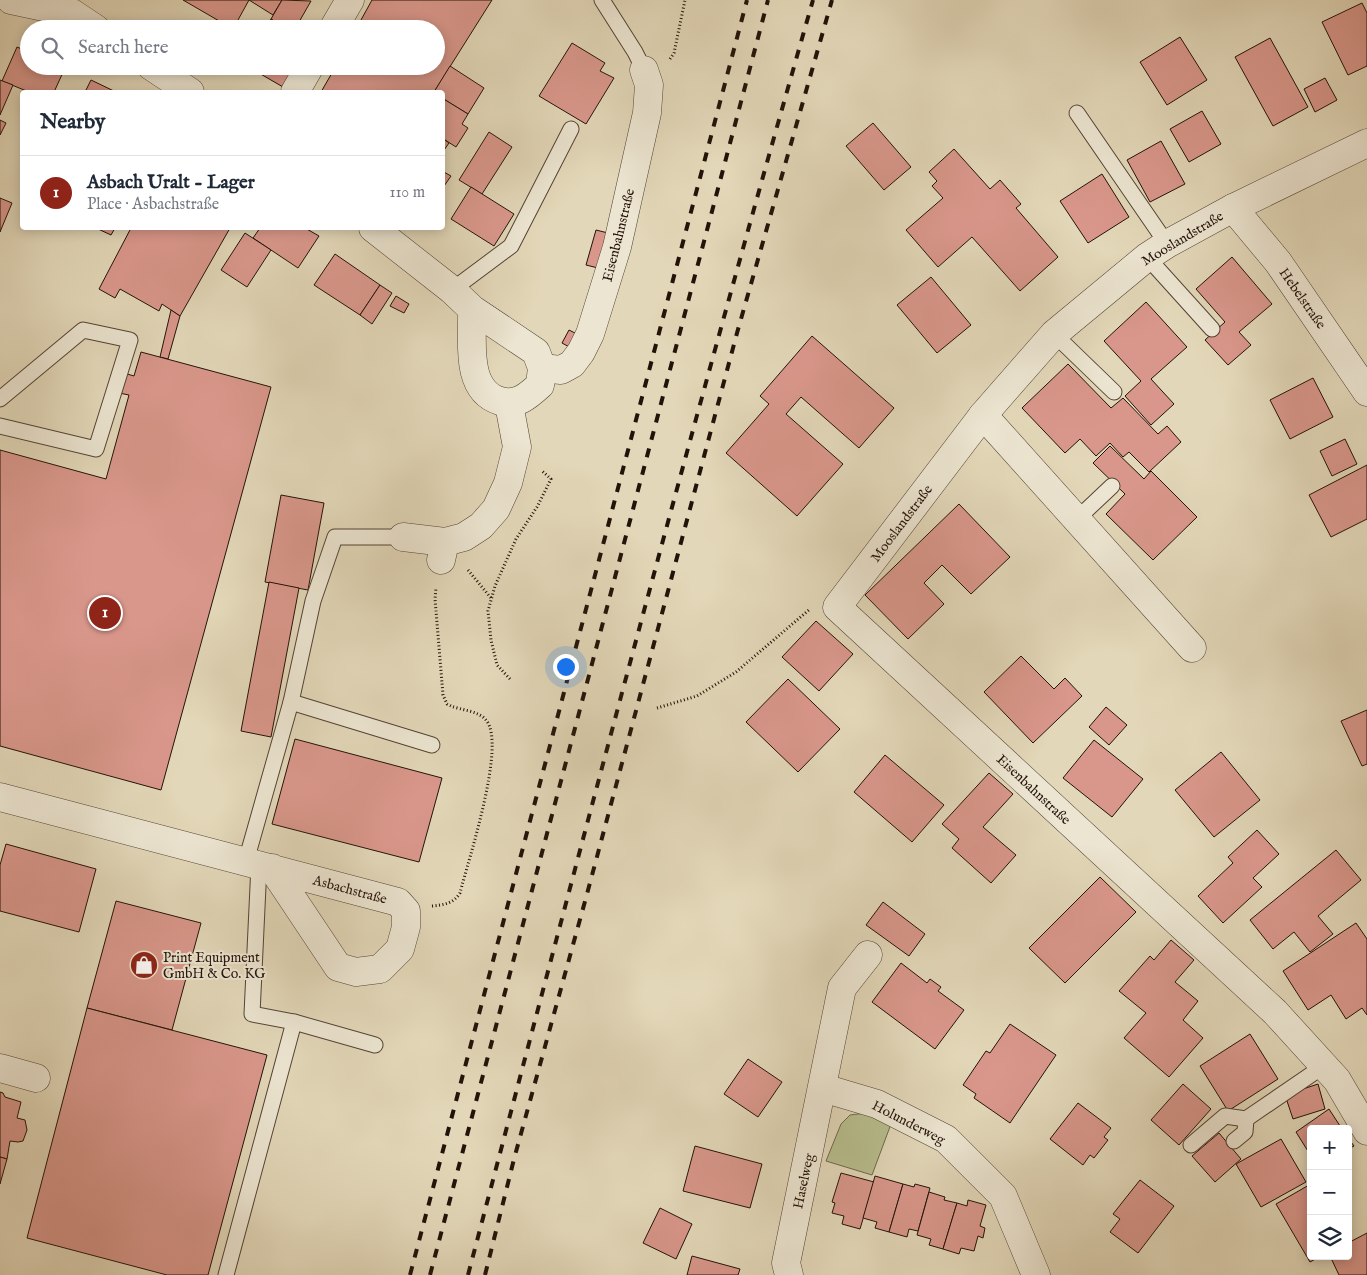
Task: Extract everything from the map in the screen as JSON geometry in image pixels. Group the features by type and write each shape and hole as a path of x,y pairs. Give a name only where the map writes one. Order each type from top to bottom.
{"street":[{"path":"11,0 73,6 87,20"},
{"path":"338,20 350,0"},
{"path":"164,75 187,90"},
{"path":"296,90 305,75"},
{"name":"Eisenbahnstraße","path":"542,368 561,370 572,364 581,352 590,334 617,248 647,113 647,77"},
{"name":"Mooslandstraße","path":"837,607 983,415 1054,334 1157,251 1233,208 1367,143"},
{"name":"Hebelstraße","path":"1233,208 1278,262 1367,392"},
{"path":"375,230 452,290 472,309 536,352 542,368 540,385 526,398 509,404 493,399 481,388 474,372 472,309"},
{"path":"402,537 450,556 464,538 481,526 496,508 508,484 517,447 509,404"},
{"path":"983,415 1192,648"},
{"name":"Eisenbahnstraße","path":"837,607 1275,1012 1337,1080 1367,1131"},
{"name":"Asbachstraße","path":"0,797 259,865 398,902 406,911 406,927 400,949 380,968 356,972 338,967 259,865"},
{"path":"823,1088 842,988 868,955"},
{"path":"0,1068 36,1078"},
{"name":"Haselweg","path":"789,1275 786,1263 823,1088"},
{"name":"Holunderweg","path":"823,1088 877,1104 946,1139 1003,1196 1036,1275"}],"lane":[{"path":"602,0 647,77"},
{"path":"1078,113 1157,251 1212,329"},
{"path":"452,290 511,246 571,129"},
{"path":"0,398 83,330 130,340 96,449 0,426"},
{"path":"1054,334 1114,392"},
{"path":"1078,519 1112,486"},
{"path":"375,1045 294,1022 252,1014 259,865 290,702 313,601 335,536 402,537"},
{"path":"290,702 432,745"},
{"path":"226,1275 294,1022"},
{"path":"1191,1145 1225,1116 1246,1119 1325,1065"},
{"path":"1234,1141 1245,1132 1246,1119"}],"path":[{"path":"647,77 663,70 674,53 685,0"},
{"path":"510,679 497,665 491,640 488,611 516,539 551,479 517,447"},
{"path":"398,902 435,906 450,903 456,899 460,892 488,782 493,753 490,725 486,718 447,704 443,695 435,599 450,556 492,599"},
{"path":"657,708 697,696 736,672 812,608 837,607"}],"green space":[{"path":"866,1113 891,1124 872,1175 826,1161 841,1124 850,1115"}],"building":[{"path":"183,0 249,0 238,20 217,20"},
{"path":"249,0 282,0 273,15"},
{"path":"282,0 311,1 300,20 271,19"},
{"path":"372,0 492,0 445,75 445,20 361,20"},
{"path":"1362,3 1367,13 1367,66 1348,75 1322,22"},
{"path":"1180,37 1207,80 1167,105 1140,62"},
{"path":"1270,38 1308,107 1273,126 1235,57"},
{"path":"572,43 605,63 600,71 614,78 586,124 539,96"},
{"path":"17,47 20,48 20,75 62,75 55,90 24,90 2,81"},
{"path":"450,66 484,88 468,114 445,100 445,90 435,90"},
{"path":"262,75 290,75 283,87"},
{"path":"331,75 445,75 435,90 322,90"},
{"path":"1325,78 1337,100 1315,112 1304,89"},
{"path":"0,80 13,85 0,115"},
{"path":"91,80 112,90 86,90"},
{"path":"445,100 468,114 462,124 468,128 456,147 445,140"},
{"path":"1202,111 1221,144 1189,162 1170,129"},
{"path":"0,120 6,123 0,135"},
{"path":"873,123 911,167 884,190 846,146"},
{"path":"489,132 512,147 482,194 459,180"},
{"path":"445,140 449,143 445,149"},
{"path":"1161,141 1185,184 1150,202 1127,160"},
{"path":"954,149 990,189 1000,180 1021,204 1016,208 1058,257 1020,291 972,237 938,267 906,230 943,198 932,186 937,181 929,172"},
{"path":"445,173 451,176 445,185"},
{"path":"1102,174 1129,217 1088,243 1060,201"},
{"path":"471,187 514,214 494,246 451,219"},
{"path":"0,198 12,203 0,232"},
{"path":"100,230 114,230 111,235"},
{"path":"130,230 229,230 180,316 162,304 159,311 120,289 115,298 99,289"},
{"path":"259,230 308,230 319,236 298,268 253,238"},
{"path":"596,230 612,234 602,269 586,265"},
{"path":"245,233 271,250 247,287 221,270"},
{"path":"335,254 380,285 360,315 314,285"},
{"path":"1232,257 1272,304 1239,332 1251,345 1228,365 1205,340 1225,322 1196,289"},
{"path":"931,277 971,325 937,353 897,305"},
{"path":"380,285 392,293 372,324 360,315"},
{"path":"396,296 409,304 404,313 390,306"},
{"path":"1146,302 1187,347 1151,379 1174,404 1151,425 1125,396 1141,381 1104,341"},
{"path":"171,310 180,316 168,359 160,357"},
{"path":"569,330 579,335 573,349 562,343"},
{"path":"812,336 894,408 859,448 801,397 786,414 843,464 797,516 726,453 769,404 760,396"},
{"path":"141,352 271,387 161,790 0,746 0,450 106,479 129,395 119,393 124,373 134,376"},
{"path":"1068,364 1111,408 1123,398 1158,434 1167,426 1181,442 1149,472 1129,452 1123,457 1110,443 1096,456 1080,439 1065,453 1022,408"},
{"path":"1313,378 1333,417 1290,439 1270,400"},
{"path":"1345,439 1357,464 1332,476 1320,451"},
{"path":"1110,446 1144,479 1151,471 1197,517 1153,560 1106,514 1125,494 1093,463"},
{"path":"1367,465 1367,519 1331,537 1309,495"},
{"path":"281,495 324,503 308,590 265,582"},
{"path":"959,504 1010,557 971,594 942,565 924,583 944,604 908,639 865,595"},
{"path":"269,582 299,588 271,737 241,731"},
{"path":"816,621 853,654 819,691 782,657"},
{"path":"1021,656 1054,689 1065,678 1082,696 1033,743 984,692"},
{"path":"788,679 840,729 798,772 746,722"},
{"path":"1106,707 1127,725 1109,745 1089,727"},
{"path":"1367,710 1367,764 1362,766 1341,721"},
{"path":"295,739 442,778 419,862 272,824"},
{"path":"1094,740 1143,779 1112,817 1063,778"},
{"path":"1221,752 1260,800 1214,837 1175,790"},
{"path":"885,755 944,805 912,842 854,792"},
{"path":"989,773 1013,794 983,827 1016,855 991,883 952,848 959,839 942,824"},
{"path":"1257,830 1279,854 1253,878 1262,887 1223,923 1198,896 1233,863 1228,857"},
{"path":"6,844 96,869 79,932 0,911 0,865"},
{"path":"1336,850 1361,880 1318,916 1333,934 1310,952 1294,932 1273,949 1250,920"},
{"path":"1100,877 1136,912 1065,983 1029,948"},
{"name":"Print Equipment GmbH & Co. KG","path":"116,901 201,923 172,1030 87,1008"},
{"path":"883,902 925,934 909,956 866,925"},
{"path":"1356,923 1367,939 1367,1015 1362,1008 1346,1019 1331,995 1308,1010 1283,971"},
{"path":"1171,940 1194,960 1175,982 1198,1001 1183,1020 1203,1038 1169,1077 1124,1038 1146,1013 1119,991 1150,956 1154,960"},
{"path":"901,963 927,983 930,979 941,987 938,991 964,1010 935,1049 872,1002"},
{"path":"87,1008 267,1055 208,1275 167,1275 27,1238"},
{"path":"1010,1024 1056,1055 1010,1123 974,1098 976,1094 963,1085 986,1051 990,1053"},
{"path":"1250,1034 1278,1079 1228,1111 1200,1066"},
{"path":"748,1059 782,1082 758,1117 724,1094"},
{"path":"1183,1084 1211,1109 1179,1145 1151,1120"},
{"path":"1318,1084 1325,1109 1293,1119 1285,1095"},
{"path":"0,1092 5,1097 21,1102 17,1118 25,1120 27,1130 23,1141 10,1141 7,1159 0,1157"},
{"path":"1078,1103 1111,1128 1104,1137 1108,1140 1094,1158 1090,1155 1083,1165 1050,1139"},
{"path":"1329,1109 1339,1125 1307,1125 1307,1150 1296,1132"},
{"path":"1219,1133 1241,1159 1215,1182 1192,1156"},
{"path":"1281,1139 1306,1182 1261,1207 1236,1164"},
{"path":"695,1146 762,1164 750,1208 683,1191"},
{"path":"0,1157 7,1159 0,1184"},
{"path":"841,1173 874,1182 860,1229 842,1224 844,1216 832,1213 835,1203 832,1202"},
{"path":"875,1176 903,1184 889,1232 875,1228 877,1222 863,1218"},
{"path":"1140,1180 1174,1206 1138,1253 1110,1232 1120,1219 1113,1214"},
{"path":"903,1184 914,1187 915,1184 930,1188 918,1231 909,1229 907,1237 889,1232"},
{"path":"1307,1186 1307,1257 1276,1204"},
{"path":"929,1192 945,1197 944,1200 957,1203 943,1249 929,1245 931,1239 917,1235"},
{"path":"968,1200 986,1205 980,1226 985,1228 983,1238 978,1236 974,1251 961,1248 959,1254 943,1249 957,1203 967,1206"},
{"path":"660,1208 692,1224 676,1259 643,1243"},
{"path":"1367,1233 1367,1275 1339,1275 1332,1260 1352,1260 1352,1241"},
{"path":"692,1256 740,1269 738,1275 687,1275"}],"railway":[{"path":"410,1275 747,0"},
{"path":"430,1275 768,0"},
{"path":"468,1275 680,477 813,0"},
{"path":"485,1275 514,1159 737,333 832,0"}],"place":[{"name":"Asbach Uralt - Lager","path":"105,613"},
{"name":"Print Equipment GmbH & Co. KG","path":"144,965"}]}
